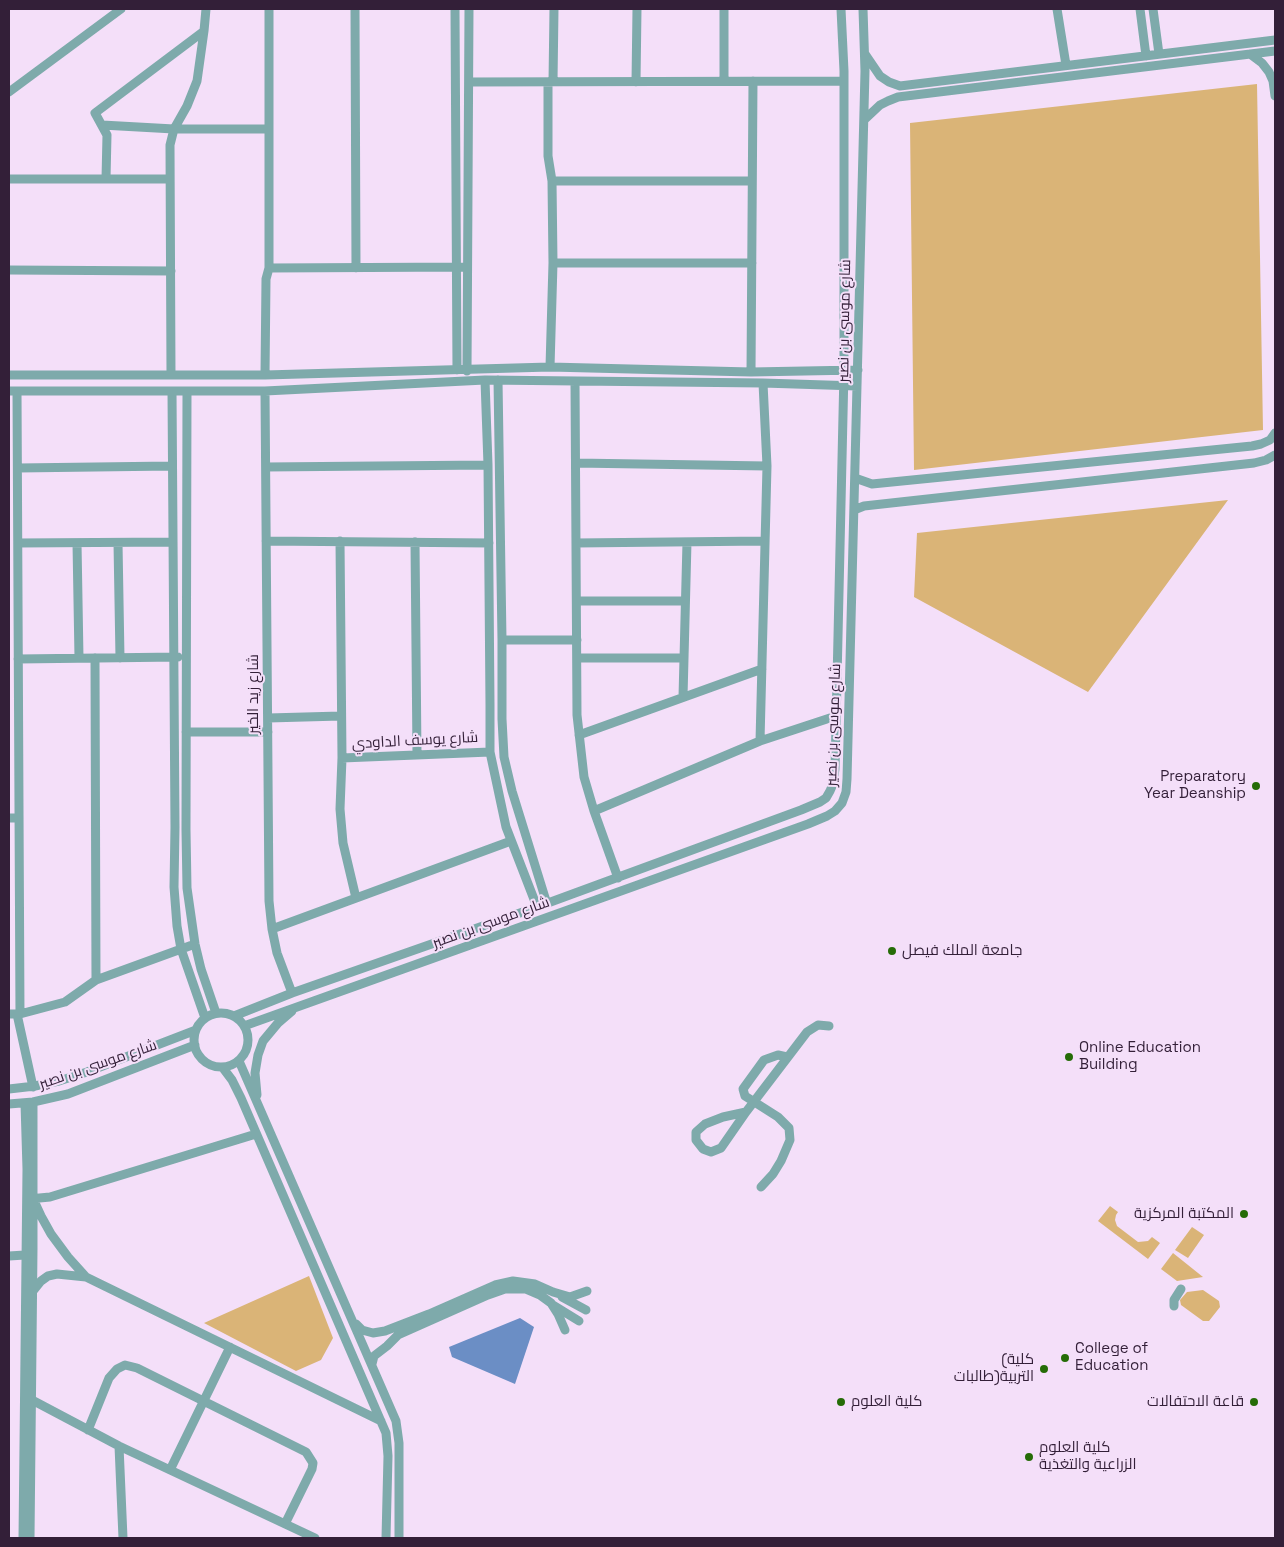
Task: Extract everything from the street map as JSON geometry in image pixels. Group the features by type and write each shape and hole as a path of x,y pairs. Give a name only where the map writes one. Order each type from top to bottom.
{"street":[{"path":"9,92 121,9"},
{"path":"171,375 170,145 174,129 187,106 197,81 206,9"},
{"path":"265,374 266,279 269,268 269,9"},
{"path":"355,9 356,268"},
{"path":"455,9 457,370"},
{"path":"467,371 469,9"},
{"path":"550,368 553,263 552,181 548,156 554,9"},
{"path":"636,82 637,9"},
{"path":"724,9 724,82"},
{"name":"شارع موسى بن نصير","path":"234,1016 537,908 802,810 826,798 830,792 833,784 836,716 844,385 844,81 841,9"},
{"name":"شارع موسى بن نصير","path":"244,1026 808,824 827,816 842,803 847,785 858,370 865,54 863,9"},
{"path":"1058,9 1066,66"},
{"path":"1140,9 1146,56"},
{"path":"1153,9 1159,54"},
{"path":"106,179 107,135 95,112 204,31"},
{"path":"865,54 880,76 900,86 1275,40"},
{"path":"864,120 880,105 898,97 1275,51"},
{"path":"1250,54 1262,62 1269,72 1275,96"},
{"path":"469,82 844,81"},
{"path":"751,372 753,82"},
{"path":"102,125 174,129 270,129"},
{"path":"9,179 170,179"},
{"path":"552,181 752,180"},
{"path":"553,263 752,263"},
{"path":"269,268 467,267"},
{"path":"9,270 171,271"},
{"path":"9,375 265,374 550,368 751,372 858,370"},
{"path":"33,1087 15,1014 20,935 18,468 13,391 265,391 485,380 857,386"},
{"path":"485,380 488,465 490,752 506,827 537,908"},
{"path":"498,380 504,757 512,791 547,904"},
{"path":"575,381 577,715 584,777 618,878"},
{"path":"760,741 767,466 763,383"},
{"path":"172,391 174,887 181,949 205,1018"},
{"path":"186,391 187,888 195,944 201,969 216,1013"},
{"name":"شارع زيد الخير","path":"265,391 269,901 272,929 292,994"},
{"path":"855,478 872,484 1252,446 1270,440 1275,433"},
{"path":"854,510 864,506 1254,463 1275,455"},
{"path":"576,463 767,466"},
{"path":"266,467 488,465"},
{"path":"18,468 172,466"},
{"path":"266,541 489,543"},
{"path":"340,541 342,758 340,809 343,843 356,898"},
{"path":"576,543 765,541"},
{"path":"18,543 173,542"},
{"path":"415,542 417,755"},
{"path":"683,697 687,542"},
{"path":"77,543 78,658"},
{"path":"118,543 120,658"},
{"path":"577,601 685,601"},
{"path":"502,640 577,640"},
{"path":"18,659 186,657"},
{"path":"95,658 96,980"},
{"path":"577,658 684,658"},
{"path":"490,665 502,665"},
{"path":"579,735 762,669"},
{"path":"268,718 341,716"},
{"path":"594,811 760,741 836,716"},
{"path":"186,732 268,732"},
{"path":"9,742 19,742"},
{"name":"شارع يوسف الداودي","path":"342,758 490,752"},
{"path":"9,818 19,818"},
{"path":"272,929 511,841"},
{"path":"9,935 20,935"},
{"path":"15,1014 65,1002 96,980 195,944"},
{"path":"257,1102 255,1073 263,1041 296,1007"},
{"path":"216,1013 234,1016 244,1026 248,1037 248,1046 245,1054 232,1066 214,1067 200,1057 194,1040 196,1030 200,1022 216,1013"},
{"path":"746,1112 723,1117 705,1124 696,1132 696,1140 703,1148 711,1152 721,1148 807,1032 814,1026 829,1026"},
{"name":"شارع موسى بن نصير","path":"9,1089 33,1087 88,1072 196,1030"},
{"name":"شارع موسى بن نصير","path":"9,1104 29,1103 68,1094 195,1045"},
{"path":"761,1187 773,1174 781,1161 790,1140 789,1128 778,1117 744,1096 743,1089 764,1060 778,1055 788,1057"},
{"path":"239,1061 396,1421 400,1471 399,1538"},
{"path":"223,1068 232,1080 386,1433 388,1456 386,1538"},
{"path":"29,1103 27,1169 30,1199 33,1291 30,1538"},
{"path":"30,1199 50,1197 256,1134"},
{"path":"23,1538 25,1255 30,1199"},
{"path":"30,1199 51,1234 86,1277"},
{"path":"9,1256 25,1255"},
{"path":"33,1291 40,1281 48,1276 58,1274 86,1277 381,1421"},
{"path":"353,1321 362,1330 373,1333 385,1331 495,1285 513,1281 535,1284 586,1310"},
{"path":"372,1364 374,1356 398,1335 505,1289 526,1289 540,1295 579,1321"},
{"path":"1174,1306 1174,1300 1181,1289"},
{"path":"555,1293 570,1297 587,1292"},
{"path":"550,1303 558,1314 565,1330"},
{"path":"170,1470 230,1347"},
{"path":"88,1430 109,1378 117,1369 125,1365 137,1368 306,1452 311,1457 312,1469 285,1524"},
{"path":"32,1400 119,1446 315,1538"},
{"path":"119,1446 123,1538"}],"shaded area":[{"path":"1257,84 1263,430 914,470 910,123"},
{"path":"1228,500 1088,692 914,597 917,533"},
{"path":"1110,1206 1118,1212 1115,1220 1117,1226 1138,1242 1148,1241 1152,1237 1160,1243 1148,1259 1098,1221"},
{"path":"1192,1227 1204,1235 1188,1258 1175,1250"},
{"path":"1173,1253 1203,1277 1177,1281 1161,1269"},
{"path":"309,1276 333,1338 321,1360 296,1371 204,1323"},
{"path":"1203,1290 1219,1301 1220,1307 1209,1321 1203,1321 1181,1305 1180,1300 1187,1292"}],"water":[{"path":"520,1318 534,1327 515,1384 452,1357 449,1347"}],"place":[{"name":"Preparatory Year Deanship","path":"1256,786"},
{"name":"جامعة الملك فيصل","path":"892,951"},
{"name":"Online Education Building","path":"1069,1057"},
{"name":"المكتبة المركزية","path":"1244,1214"},
{"name":"College of Education","path":"1065,1358"},
{"name":"(كلية التربية(طالبات","path":"1044,1369"},
{"name":"كلية العلوم","path":"841,1402"},
{"name":"قاعة الاحتفالات","path":"1254,1402"},
{"name":"كلية العلوم الزراعية والتغذية","path":"1029,1457"}]}
